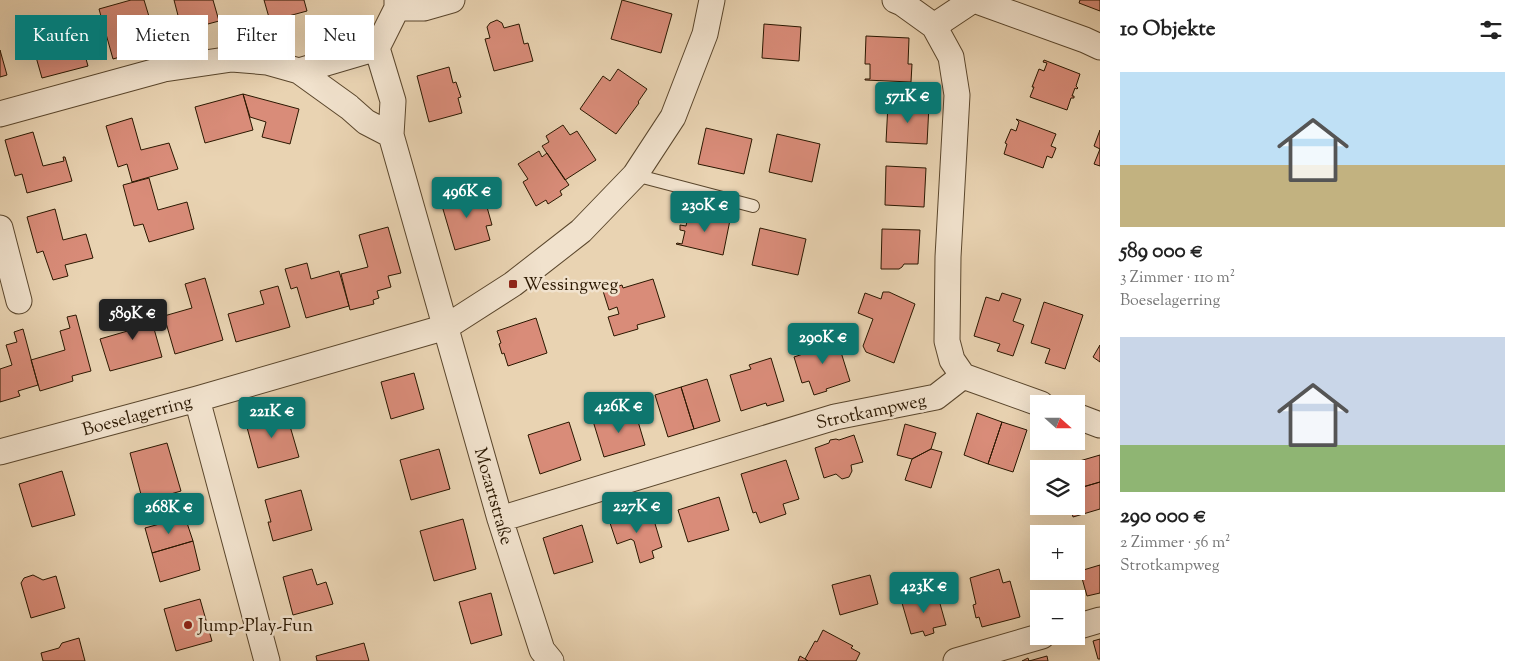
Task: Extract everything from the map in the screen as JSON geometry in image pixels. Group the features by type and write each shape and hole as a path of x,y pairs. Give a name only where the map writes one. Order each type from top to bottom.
{"street":[{"path":"446,327 391,136 393,102 377,48 397,4 424,8 452,0"},
{"name":"Boeselagerring","path":"0,452 197,399 446,327 513,284 581,230 635,175 673,117 705,34 712,0"},
{"path":"895,0 934,26 951,57 957,95 948,258 947,341 952,360 963,376 1030,400"},
{"path":"934,26 974,0 1100,47"},
{"path":"299,71 377,48"},
{"path":"0,114 164,69 232,59 266,62 299,71 349,107 366,122 391,136"},
{"path":"0,228 19,302"},
{"name":"Mozartstraße","path":"446,327 500,519 542,650 551,661"},
{"name":"Strotkampweg","path":"500,519 835,417 936,397 963,376"},
{"path":"197,399 267,661"},
{"path":"1085,419 1100,425"},
{"path":"1085,624 1100,620"},
{"path":"956,661 1030,639"}],"lane":[{"path":"635,175 753,206"}],"building":[{"path":"131,0 144,0 149,15 117,15 117,58 113,59 107,38 107,15 101,15 99,9"},
{"path":"174,0 213,0 218,21 208,24 208,15 178,15"},
{"path":"264,0 304,0 307,11 292,15 268,15"},
{"path":"622,0 672,14 661,53 611,39"},
{"path":"1080,0 1100,0 1100,11 1079,3"},
{"path":"497,20 502,23 504,28 519,24 524,44 528,43 533,61 494,71 485,39 490,38 487,27 490,23"},
{"path":"764,24 801,27 799,61 762,58"},
{"path":"866,36 909,38 908,64 912,64 911,82 865,80 870,79 870,64 865,64"},
{"path":"0,50 7,75 0,77"},
{"path":"37,60 86,60 88,66 42,78"},
{"path":"1044,60 1080,74 1076,86 1078,88 1075,88 1072,96 1074,98 1071,98 1067,110 1030,97 1039,69 1044,71 1047,63 1043,62"},
{"path":"449,67 453,83 456,82 461,97 458,98 462,113 429,122 417,76"},
{"path":"618,69 647,89 616,134 580,109 603,76 610,81"},
{"path":"243,94 253,130 205,143 195,107"},
{"path":"243,94 299,109 290,144 262,137 266,122 250,117"},
{"path":"888,104 929,105 927,144 886,142"},
{"path":"132,118 141,150 169,143 178,169 132,182 127,164 118,167 106,126"},
{"path":"1016,119 1056,134 1051,146 1056,148 1052,158 1047,156 1043,168 1004,154 1007,144 1005,143 1011,129 1016,131 1019,122"},
{"path":"563,125 570,135 577,131 596,160 565,180 542,146 549,142 546,136"},
{"path":"706,128 752,139 744,174 698,164"},
{"path":"1100,130 1100,149 1094,146"},
{"path":"33,132 43,166 64,161 63,157 65,157 72,181 27,193 22,174 15,176 5,140"},
{"path":"777,134 820,144 812,182 769,172"},
{"path":"1100,149 1100,166 1094,164"},
{"path":"539,151 542,157 547,153 569,185 560,191 562,195 548,204 546,200 536,206 523,182 528,179 518,164"},
{"path":"886,166 926,168 924,207 885,205"},
{"path":"149,178 158,210 187,202 194,229 149,242 143,224 134,226 123,185"},
{"path":"475,189 480,202 485,200 492,225 486,226 490,240 455,250 440,199"},
{"path":"55,209 63,240 86,234 93,258 65,265 68,276 53,280 43,251 37,253 27,217"},
{"path":"684,209 730,220 723,255 676,244 682,244 685,231 680,230 680,225 686,226 689,212 684,211"},
{"path":"388,227 401,273 388,276 391,287 377,291 379,298 373,300 374,304 350,310 341,274 368,267 359,235"},
{"path":"760,228 806,239 798,275 752,265"},
{"path":"882,229 920,230 918,264 904,264 899,269 881,269"},
{"path":"307,263 311,279 339,271 349,306 306,318 297,287 291,289 285,269"},
{"path":"205,278 223,340 175,354 164,316 192,308 185,284"},
{"path":"653,279 665,317 637,325 638,329 614,336 608,317 619,314 617,307 609,310 603,291 622,285 623,288"},
{"path":"278,286 290,327 236,342 228,314 264,304 260,291"},
{"path":"883,292 889,292 915,304 894,363 866,352 863,346 873,319 858,313 865,293 881,299"},
{"path":"1002,293 1021,299 1013,321 1024,325 1013,356 997,351 1000,344 974,336 986,297 999,301"},
{"path":"1044,302 1083,315 1065,369 1045,363 1050,349 1031,343"},
{"path":"147,304 162,357 110,371 100,339 131,330 126,309"},
{"path":"76,315 91,371 72,376 73,381 40,391 31,360 65,350 60,331 70,328 67,317"},
{"path":"536,318 547,353 508,366 504,353 502,354 497,331"},
{"path":"23,329 38,385 18,391 20,396 0,402 0,369 12,365 6,345 17,342 14,332"},
{"path":"835,333 850,381 814,395 809,381 802,383 794,357 812,351 809,342"},
{"path":"1100,345 1100,362 1093,357"},
{"path":"771,358 784,401 767,406 766,403 741,411 730,375 751,369 749,365"},
{"path":"414,373 424,409 391,419 381,382"},
{"path":"707,379 720,421 694,429 681,387"},
{"path":"681,387 694,429 668,437 655,395"},
{"path":"634,408 645,445 604,457 593,421 612,415 613,420 633,414 632,409"},
{"path":"285,409 299,457 258,468 245,420"},
{"path":"977,413 1002,422 988,464 964,455"},
{"path":"569,422 581,460 540,474 528,435"},
{"path":"1002,422 1027,430 1013,472 988,464"},
{"path":"905,424 936,433 931,449 912,459 897,455"},
{"path":"854,435 863,462 851,465 852,471 849,477 842,479 836,474 824,478 815,448 829,443 830,440 839,440"},
{"path":"167,443 181,491 143,502 130,453"},
{"path":"439,449 450,489 411,500 400,460"},
{"path":"931,449 942,452 931,488 905,480 912,459"},
{"path":"1100,455 1100,482 1085,486 1085,460 1083,460"},
{"path":"786,460 799,499 783,504 786,514 760,523 756,512 753,513 741,474"},
{"path":"62,471 75,515 32,527 19,484"},
{"path":"1100,482 1100,509 1085,513 1085,486"},
{"path":"301,490 312,530 273,541 268,522 271,522 265,500"},
{"path":"719,497 729,530 688,542 678,510"},
{"path":"639,510 641,519 644,521 653,517 662,547 652,551 654,558 640,563 634,541 631,539 617,544 609,520 616,517 619,512 624,515"},
{"path":"185,517 193,541 152,553 145,528"},
{"path":"463,519 476,569 434,581 420,531"},
{"path":"582,525 593,562 554,574 543,538"},
{"path":"193,541 200,570 160,582 152,553"},
{"path":"1100,565 1100,593 1087,596 1083,580 1085,580 1085,570"},
{"path":"312,569 317,585 326,582 333,604 293,615 283,577"},
{"path":"999,569 1003,583 1010,581 1020,617 982,627 979,617 976,618 973,605 976,604 970,578"},
{"path":"33,575 43,580 56,576 65,608 31,618 21,583 24,578"},
{"path":"870,575 878,604 840,615 832,585"},
{"path":"491,593 502,635 471,644 459,602"},
{"path":"937,593 946,625 933,628 934,633 925,636 923,631 911,634 902,603"},
{"name":"Jump-Play-Fun","path":"200,599 212,641 176,651 164,609"},
{"path":"823,630 853,646 851,648 860,653 856,661 808,661 805,659"},
{"path":"79,638 85,661 43,661 41,653 59,648 62,643"},
{"path":"1100,639 1100,659 1098,659 1093,641"},
{"path":"364,643 369,661 317,661 316,656"},
{"path":"800,656 805,659 808,661 798,661"},
{"path":"1047,656 1048,661 1029,661"}],"place":[{"name":"Wessingweg","path":"513,284"},
{"name":"Jump-Play-Fun","path":"188,625"}]}
